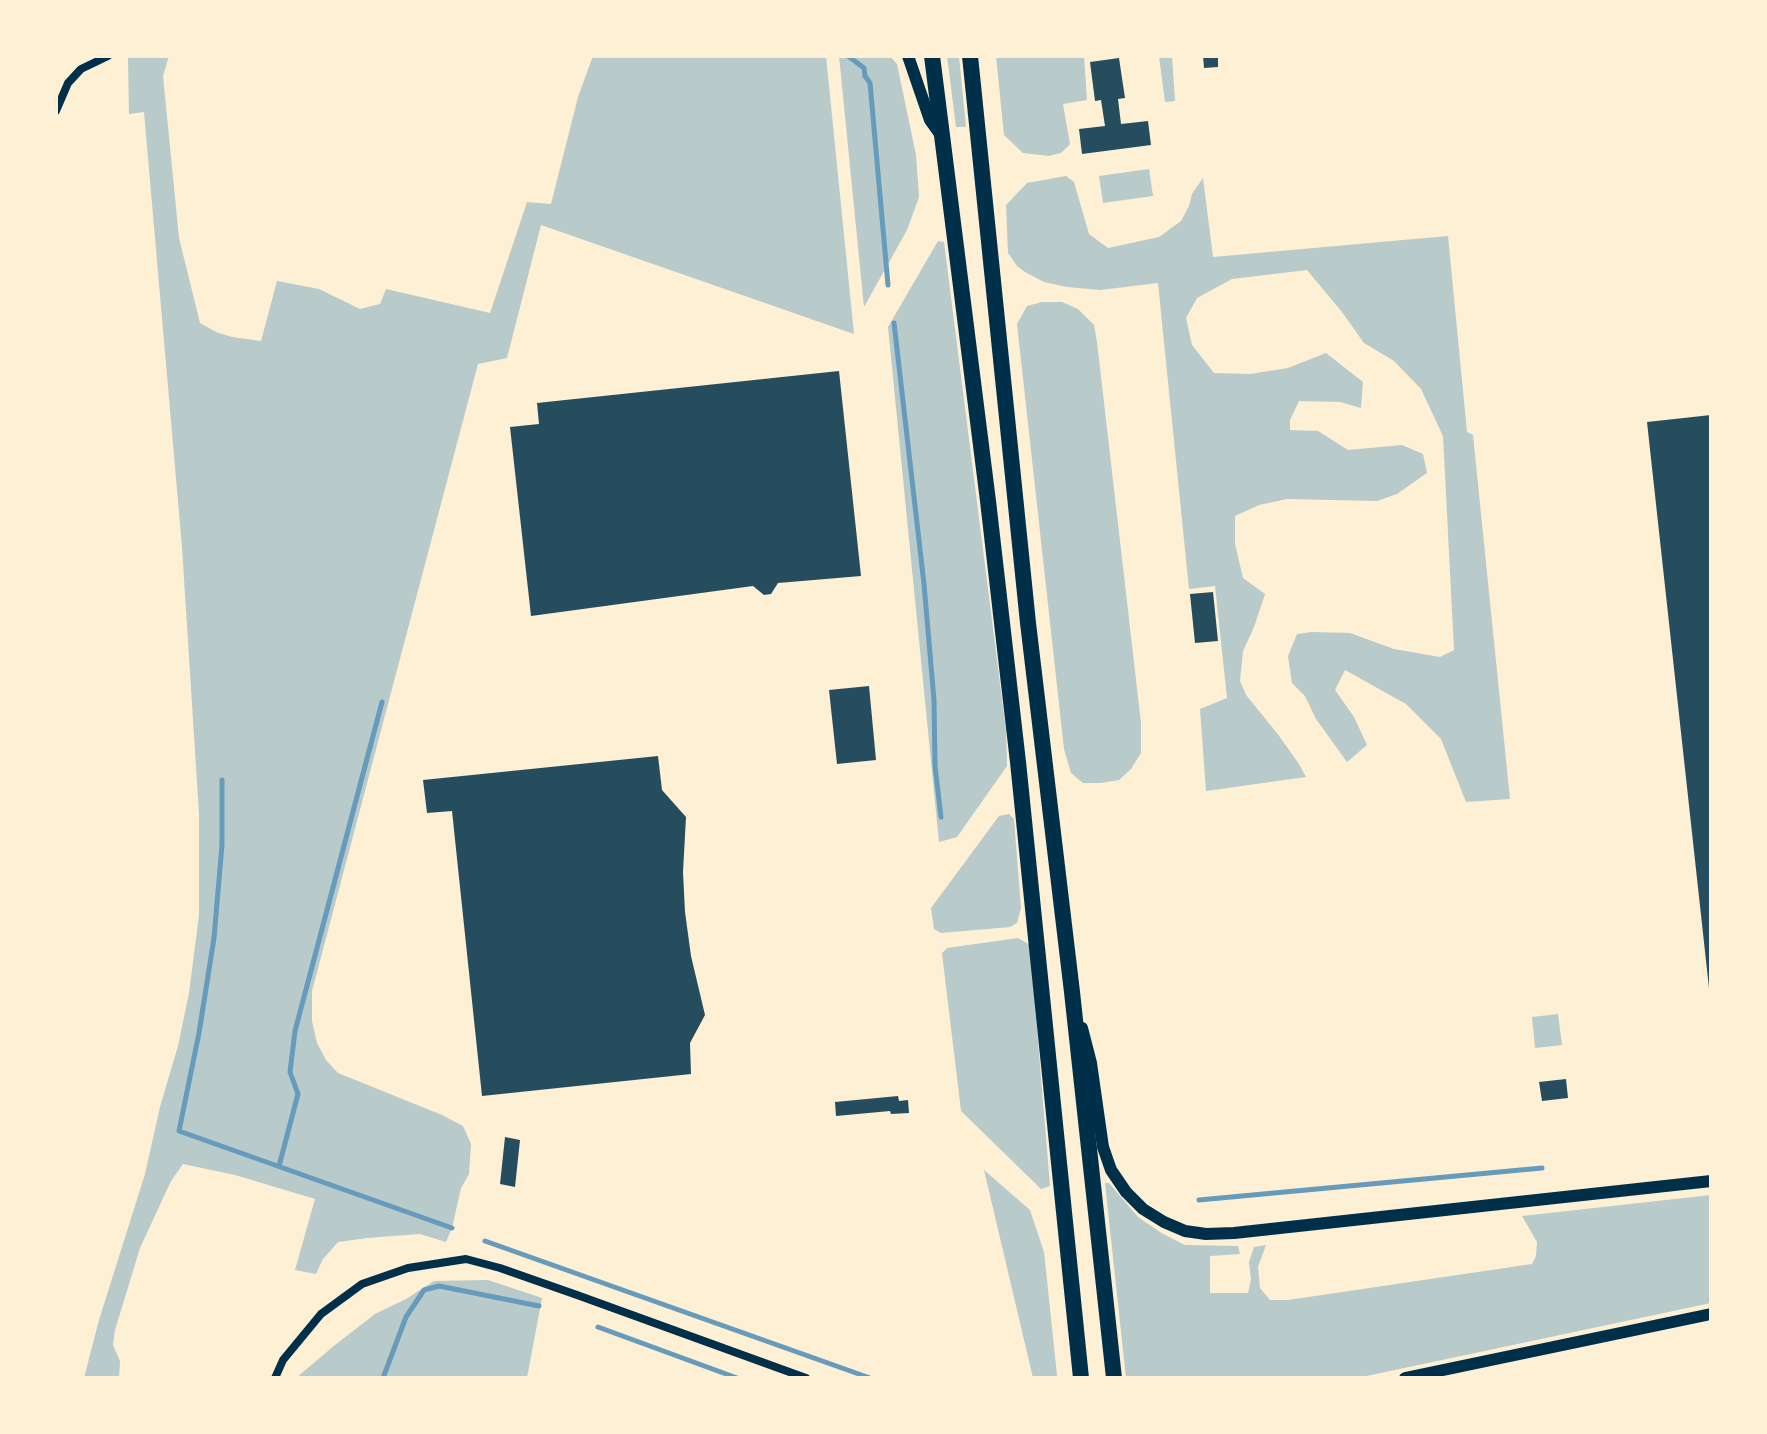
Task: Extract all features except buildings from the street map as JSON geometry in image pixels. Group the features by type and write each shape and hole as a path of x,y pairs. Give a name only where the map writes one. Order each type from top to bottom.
{"highway":[{"path":"932,56 1018,762 1080,1370 1072,1378"},
{"path":"970,56 1030,638 1114,1378"}],"street":[{"path":"56,111 68,83 81,69 108,56"},
{"path":"908,56 930,120 942,135"},
{"path":"1072,992 1091,1063 1103,1147 1111,1170 1143,1209 1185,1231 1234,1233 1711,1181"},
{"path":"275,1378 283,1360 321,1314 362,1284 408,1268 466,1259 500,1268 806,1378"},
{"path":"1405,1378 1711,1314"}],"shaded area":[{"path":"128,56 169,56 163,76 179,238 200,323 232,337 261,341 277,281 319,289 360,309 380,304 386,289 490,313 527,202 551,204 578,97 593,56 826,56 854,334 541,225 507,358 478,364 312,991 312,1021 317,1043 338,1073 463,1126 471,1144 469,1174 461,1188 452,1228 446,1242 420,1234 338,1242 323,1259 316,1274 295,1270 315,1199 235,1175 183,1164 171,1181 140,1248 115,1330 113,1345 120,1361 119,1378 84,1378 145,1174 178,1046 189,993 199,915 199,814 182,547 144,112 129,114"},
{"path":"839,56 890,56 897,64 916,155 919,197 907,230 864,307"},
{"path":"947,56 959,56 966,127 956,127"},
{"path":"996,56 1084,56 1087,100 1063,104 1070,144 1061,153 1049,156 1023,153 1004,135"},
{"path":"1159,56 1172,56 1175,101 1165,102"},
{"path":"1149,169 1153,196 1103,203 1099,176"},
{"path":"1066,176 1074,182 1089,234 1108,248 1159,237 1181,221 1192,194 1203,178 1213,257 1448,236 1467,432 1473,435 1510,799 1466,802 1441,739 1406,704 1345,670 1335,690 1354,717 1367,745 1347,762 1316,719 1305,696 1292,683 1288,656 1297,634 1350,633 1394,649 1440,657 1454,650 1443,436 1421,389 1394,361 1364,343 1307,270 1232,279 1197,298 1186,318 1192,345 1214,373 1250,374 1288,368 1326,353 1363,382 1361,408 1340,402 1299,401 1290,420 1290,430 1318,431 1348,450 1402,445 1423,454 1427,473 1397,494 1377,501 1287,499 1259,505 1235,516 1235,544 1243,578 1265,594 1243,651 1240,681 1246,695 1277,733 1306,777 1206,791 1200,709 1227,698 1215,586 1189,589 1158,283 1100,290 1067,287 1044,282 1025,272 1008,253 1006,205 1027,183"},
{"path":"938,241 944,242 1006,731 1007,766 957,837 939,842 888,327"},
{"path":"1062,302 1078,309 1094,325 1097,342 1141,723 1141,753 1131,769 1119,780 1101,783 1083,783 1071,773 1064,749 1017,324 1027,306"},
{"path":"1009,814 1014,819 1021,908 1017,923 1010,927 941,933 934,929 931,908 999,816"},
{"path":"1018,938 1030,945 1050,1186 1041,1189 961,1111 942,953 947,948"},
{"path":"1558,1014 1562,1045 1535,1048 1532,1017"},
{"path":"984,1170 1030,1210 1044,1252 1055,1378 1033,1378"},
{"path":"1105,1183 1109,1183 1138,1217 1185,1245 1238,1246 1240,1254 1210,1256 1210,1293 1248,1293 1251,1280 1249,1262 1254,1247 1266,1245 1258,1267 1260,1288 1270,1300 1288,1300 1532,1264 1537,1242 1522,1216 1711,1195 1711,1303 1357,1378 1126,1378"},
{"path":"488,1280 542,1298 527,1378 296,1378 375,1314 434,1281"}],"waterway":[{"path":"848,56 864,68 870,83 888,285"},
{"path":"894,323 924,584 941,817"},
{"path":"279,1166 298,1094 290,1072 295,1031 382,702"},
{"path":"222,780 222,845 214,938 179,1131 452,1228"},
{"path":"1199,1200 1542,1168"},
{"path":"485,1241 870,1378"},
{"path":"383,1378 406,1317 424,1290 439,1286 539,1306"},
{"path":"598,1327 737,1378"}]}
